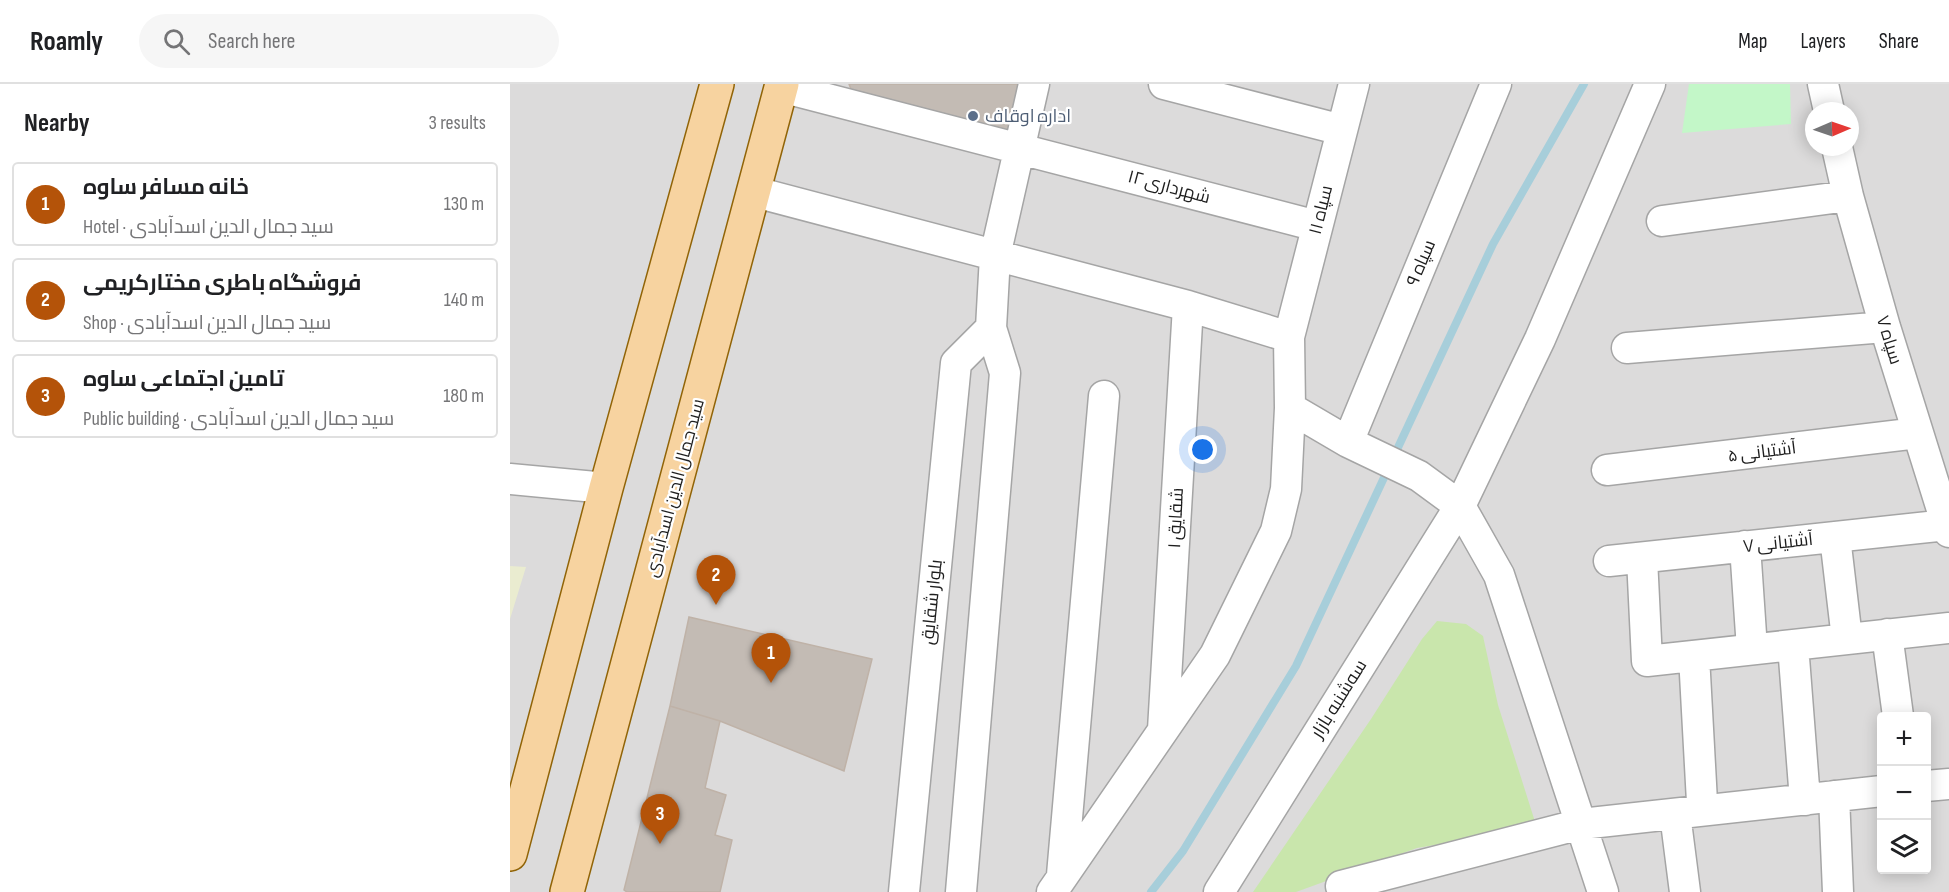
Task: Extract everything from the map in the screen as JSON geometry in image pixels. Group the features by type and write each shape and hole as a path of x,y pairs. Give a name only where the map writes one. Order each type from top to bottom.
{"main road":[{"path":"510,854 606,488 717,84"},
{"name":"سید جمال الدین اسدآبادی","path":"567,892 782,85"}],"street":[{"path":"961,892 1005,373 992,328 995,256 1034,84"},
{"path":"1164,84 1342,130"},
{"name":"سپاه ۱۱","path":"1057,885 1215,655 1276,531 1286,489 1290,408 1289,337 1354,84"},
{"name":"سپاه ۹","path":"1354,445 1496,84"},
{"name":"سه‌شنبه بازار","path":"1219,892 1460,506 1540,339 1650,84"},
{"path":"1823,84 1827,102"},
{"name":"شهرداری ۱۲","path":"782,85 1317,226"},
{"name":"سپاه ۷","path":"1839,156 1885,327 1948,528"},
{"path":"754,192 1188,306 1289,337"},
{"path":"1662,221 1848,196"},
{"name":"شقایق ۱","path":"1163,730 1188,306"},
{"path":"1627,348 1885,327"},
{"name":"بلوار شقایق","path":"904,892 956,363 992,328"},
{"path":"1057,885 1104,396"},
{"path":"1290,408 1354,445 1419,476 1460,506 1499,575 1603,892"},
{"name":"آشتیانی ۵","path":"1607,470 1918,433"},
{"path":"510,479 606,488"},
{"name":"آشتیانی ۷","path":"1609,561 1835,537 1948,528"},
{"path":"1835,537 1847,639"},
{"path":"1745,546 1752,650"},
{"path":"1642,558 1647,662 1949,628"},
{"path":"1887,634 1897,712"},
{"path":"1793,645 1805,800"},
{"path":"1694,656 1702,802"},
{"path":"1931,786 1949,784"},
{"path":"1341,886 1581,824 1877,791"},
{"path":"1834,796 1838,892"},
{"path":"1675,814 1685,892"}],"shaded area":[{"path":"510,84 1949,84 1949,892 510,892"}],"green space":[{"path":"1689,84 1790,84 1791,124 1682,133"},
{"path":"510,566 526,567 510,619"},
{"path":"1437,621 1466,624 1483,636 1498,705 1537,828 1417,848 1296,892 1253,892 1371,719 1422,639"}],"building":[{"name":"اداره اوقاف","path":"849,84 1022,84 1009,135 854,97"},
{"path":"689,617 872,659 844,771 720,721 670,706"},
{"path":"670,706 720,721 705,788 726,795 715,835 732,840 720,892 627,892 624,890"}],"waterway":[{"path":"1394,456 1493,244 1584,84"},
{"path":"1151,892 1183,851 1296,666 1389,467"}],"place":[{"name":"اداره اوقاف","path":"973,116"},
{"name":"فروشگاه باطری مختارکریمی","path":"716,605"},
{"name":"خانه مسافر ساوه","path":"771,683"},
{"name":"تامین اجتماعی ساوه","path":"660,844"}]}
